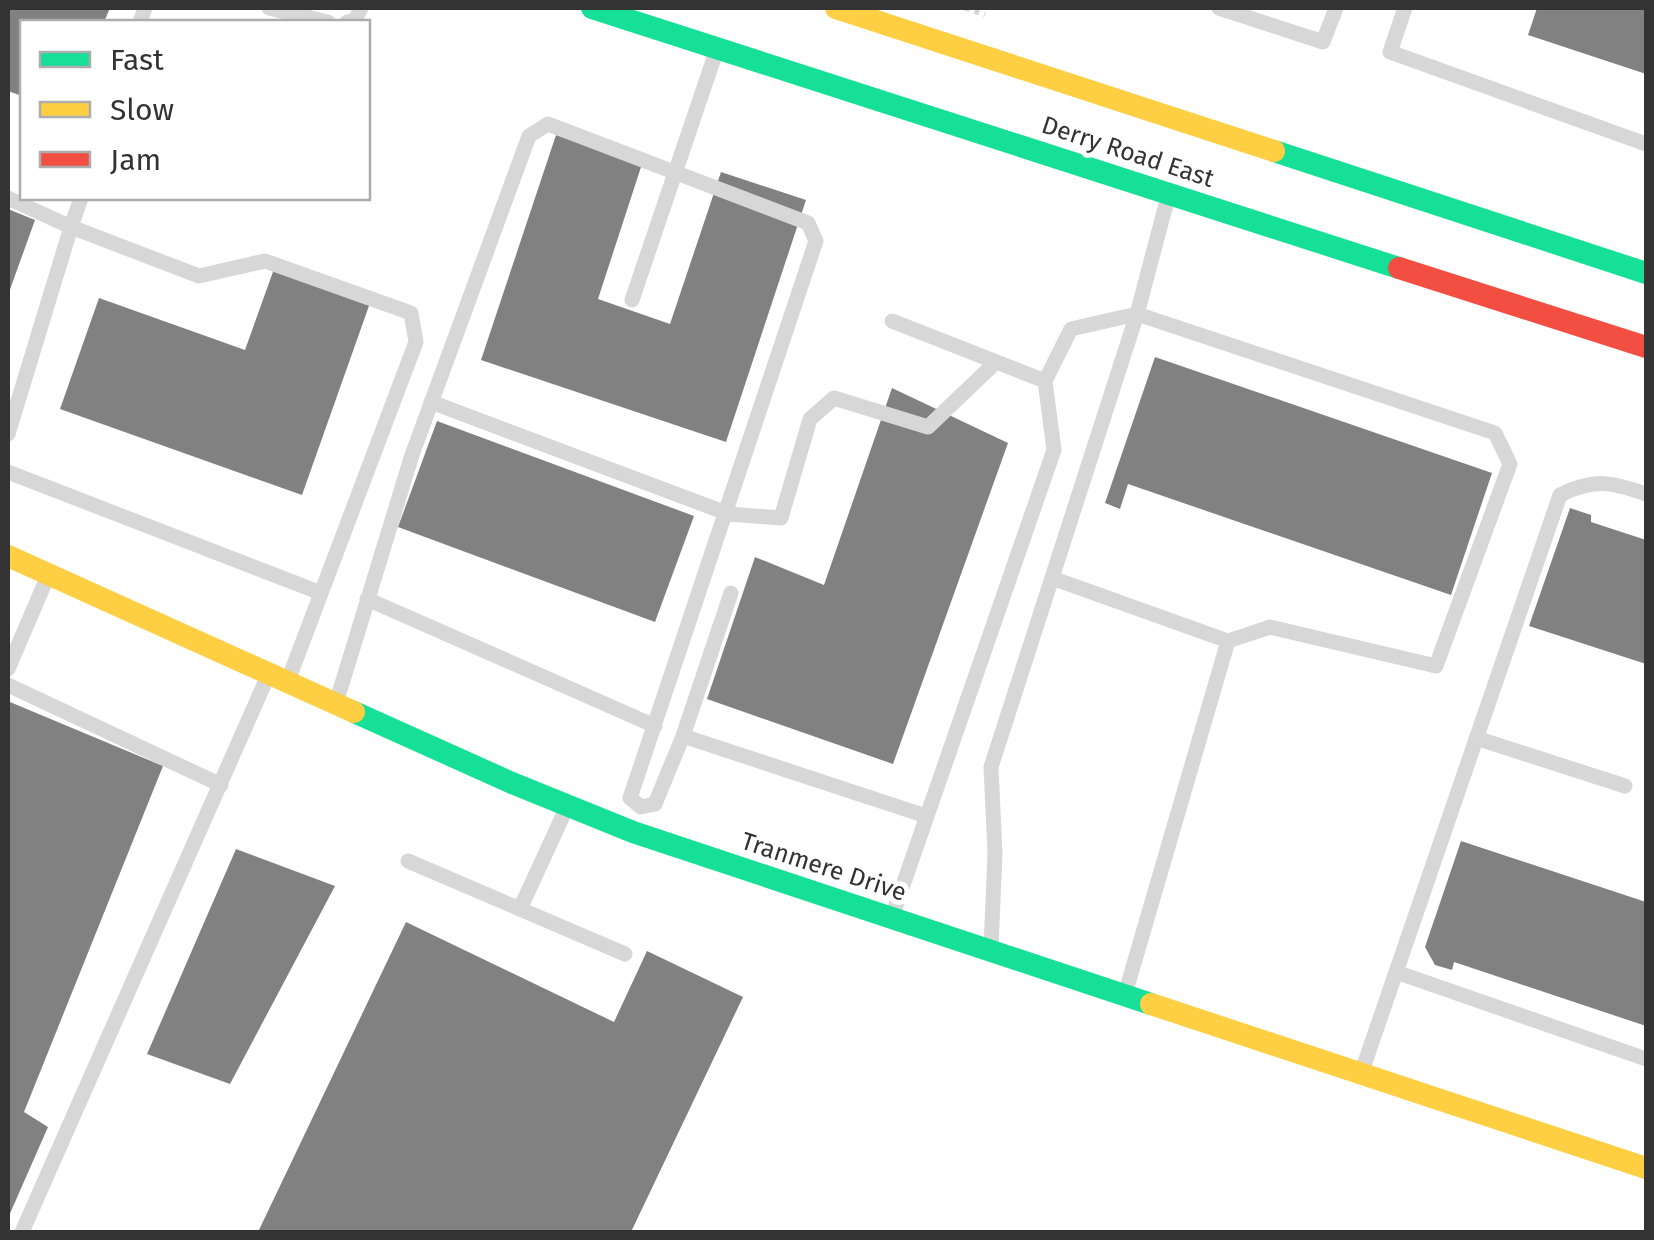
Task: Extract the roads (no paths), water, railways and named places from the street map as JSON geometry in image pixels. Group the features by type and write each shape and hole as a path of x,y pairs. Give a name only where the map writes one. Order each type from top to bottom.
{"main road":[{"name":"Derry Road East","path":"592,8 1646,347"},
{"name":"Derry Road East","path":"836,8 1646,273"},
{"name":"Tranmere Drive","path":"8,556 633,832 1646,1168"}],"lane":[{"path":"269,8 320,20"},
{"path":"1219,8 1324,42 1336,8"},
{"path":"1406,8 1390,52 1646,144"},
{"path":"632,300 717,48"},
{"path":"336,704 431,402 529,136 548,124 808,223 816,241 630,798 641,807"},
{"path":"991,950 995,854 991,766 1138,314 1169,193"},
{"path":"8,198 199,276 265,261 410,313 416,342 321,593 221,784 22,1232"},
{"path":"8,436 80,200"},
{"path":"891,917 1054,450 1045,381 1071,329 1138,314 1494,434 1510,464 1436,666 1270,627 1228,641 1052,578"},
{"path":"892,321 1045,381"},
{"path":"431,402 724,512 782,518 810,419 834,398 928,427 996,362"},
{"path":"8,472 321,593"},
{"path":"1361,1073 1560,494 1584,483 1618,484 1646,494"},
{"path":"8,669 49,575"},
{"path":"641,807 655,804 683,736 731,594"},
{"path":"368,599 655,726"},
{"path":"1125,995 1228,641"},
{"path":"8,685 221,784"},
{"path":"683,736 926,816"},
{"path":"1476,738 1625,786"},
{"path":"520,909 568,805"},
{"path":"633,832 641,807"},
{"path":"408,861 625,954"},
{"path":"1396,972 1646,1059"}]}
